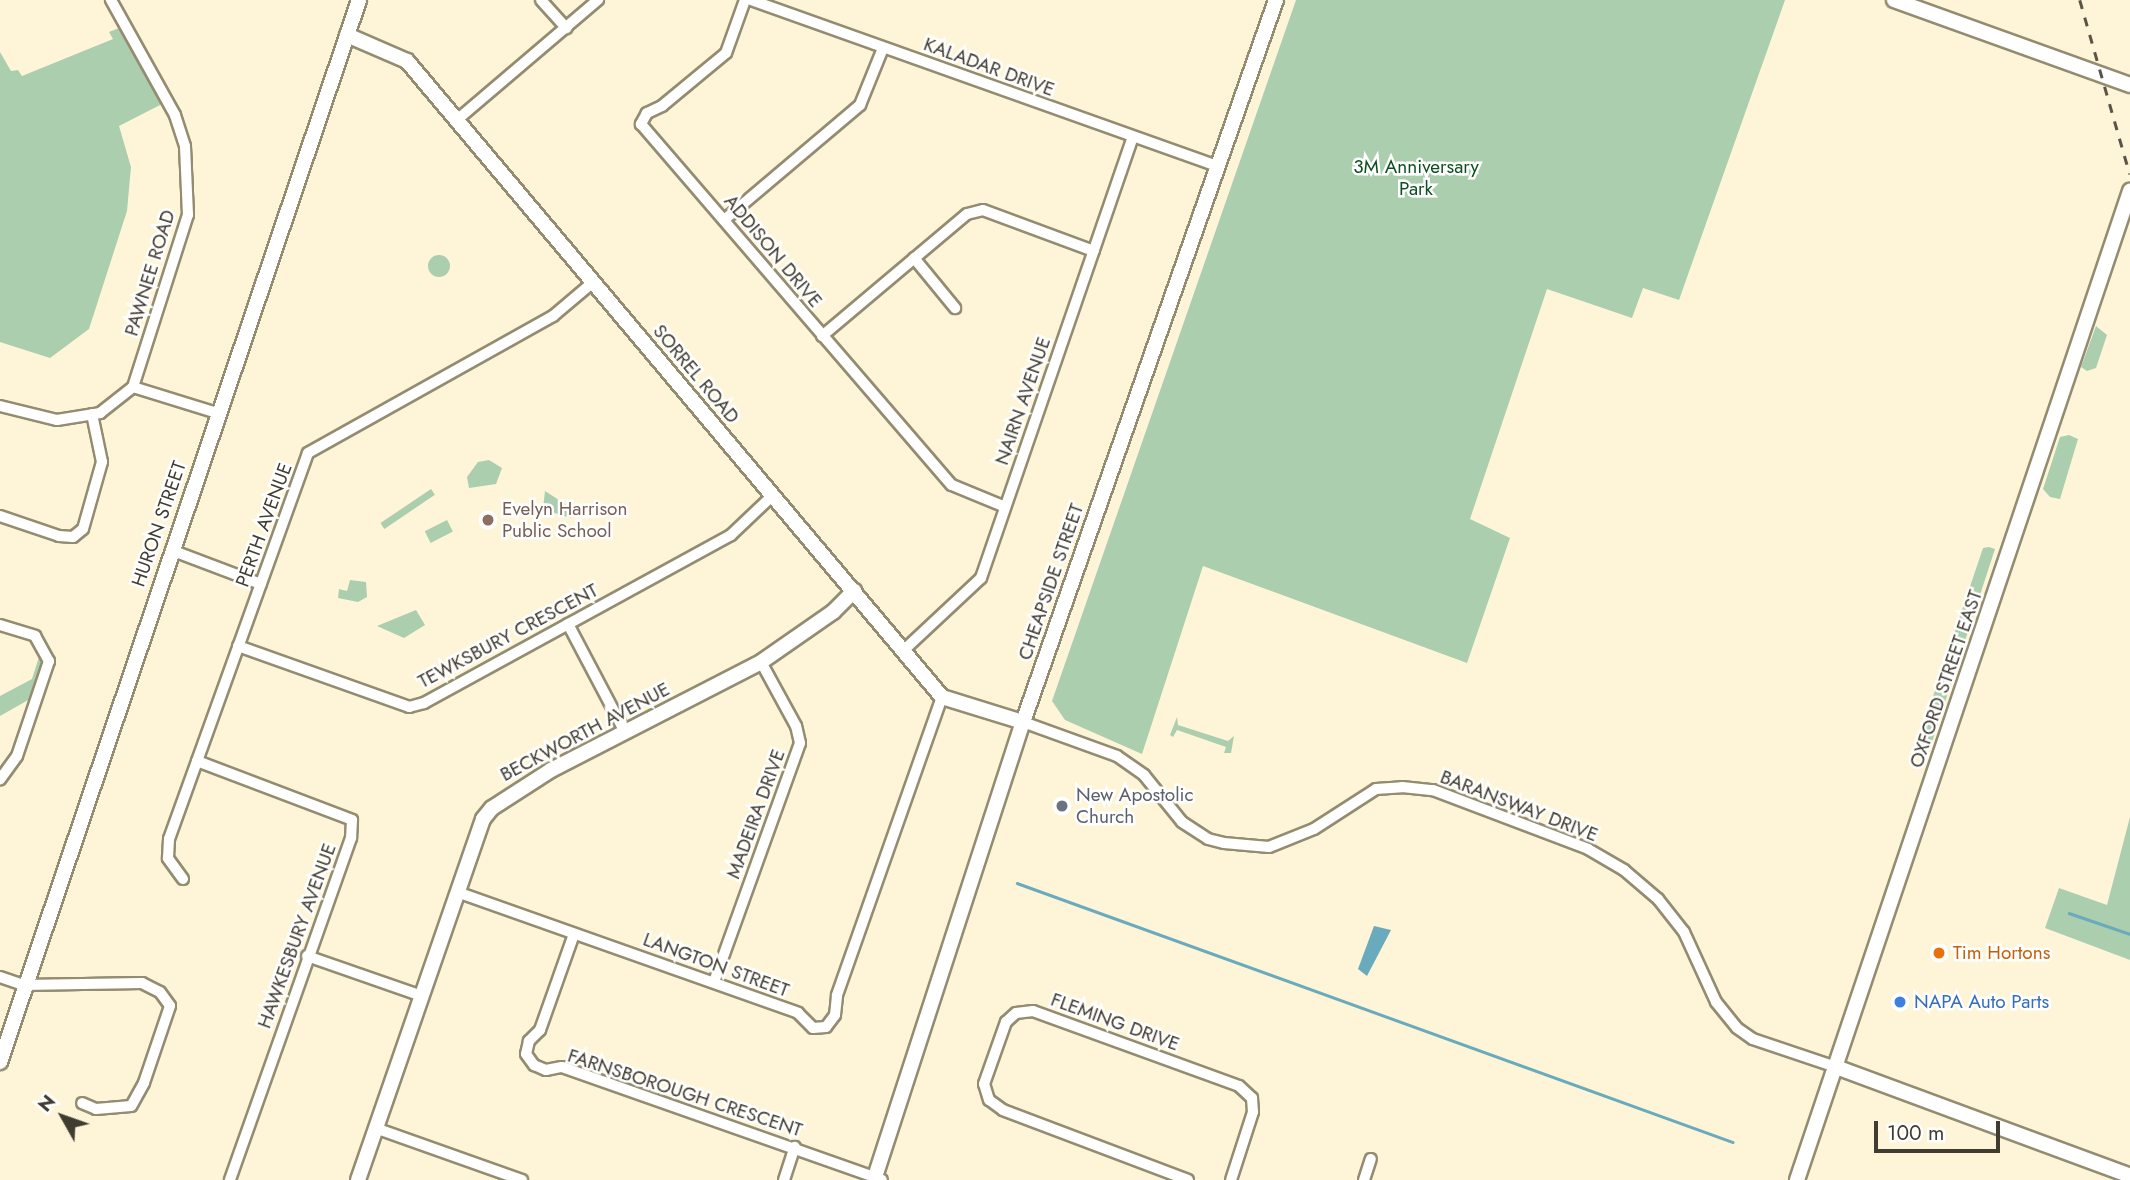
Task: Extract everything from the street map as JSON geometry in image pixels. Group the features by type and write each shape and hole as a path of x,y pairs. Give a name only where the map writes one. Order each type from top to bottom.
{"street":[{"name":"PAWNEE ROAD","path":"111,0 175,115 189,181 188,215 133,387"},
{"name":"HURON STREET","path":"0,1062 23,985 359,0"},
{"path":"541,0 566,28"},
{"path":"458,119 598,0"},
{"name":"ADDISON DRIVE","path":"745,0 726,53 662,106 647,113 641,124 662,143 724,220 951,485 1005,507"},
{"name":"KALADAR DRIVE","path":"751,0 1217,166"},
{"name":"CHEAPSIDE STREET","path":"877,1179 1023,723 1276,0"},
{"path":"1894,0 2130,85"},
{"name":"SORREL ROAD","path":"347,35 407,61 942,697"},
{"path":"724,220 860,105 883,48"},
{"path":"2108,77 2130,75"},
{"path":"2108,77 2130,99"},
{"name":"NAIRN AVENUE","path":"904,650 981,578 1133,137"},
{"name":"OXFORD STREET EAST","path":"1797,1180 2130,191"},
{"path":"822,335 967,214 983,210 1094,251"},
{"path":"914,258 955,308"},
{"name":"PERTH AVENUE","path":"183,879 168,858 169,839 308,453 553,316 592,283"},
{"path":"0,406 57,420 92,414 133,387 217,413"},
{"path":"0,516 59,536 73,537 83,529 102,462 92,414"},
{"name":"TEWKSBURY CRESCENT","path":"238,646 410,707 731,535 773,495"},
{"path":"171,550 261,584"},
{"name":"BECKWORTH AVENUE","path":"358,1180 483,819 492,808 516,789 761,662 854,591"},
{"path":"568,624 625,732"},
{"path":"0,625 35,636 49,661 17,756 0,779"},
{"name":"MADEIRA DRIVE","path":"714,982 800,743 796,726 761,662"},
{"path":"942,697 1023,723"},
{"name":"LANGTON STREET","path":"457,892 798,1013 813,1028 827,1027 835,1015 837,995 942,697"},
{"name":"BARANSWAY DRIVE","path":"1023,723 1117,756 1144,775 1182,822 1208,839 1269,847 1314,829 1376,789 1402,787 1433,790 1588,849 1624,870 1658,899 1684,932 1716,1002 1737,1028 1752,1039 1836,1068"},
{"name":"HAWKESBURY AVENUE","path":"197,761 352,820 351,838 307,956 230,1180"},
{"name":"FARNSBOROUGH CRESCENT","path":"574,933 540,1030 529,1041 526,1054 534,1065 547,1070 562,1067 795,1147 877,1179"},
{"path":"307,956 422,996"},
{"path":"0,977 23,985 142,983 160,992 170,1006 144,1083 131,1106 103,1109 82,1103"},
{"name":"FLEMING DRIVE","path":"1188,1180 1003,1110 989,1100 984,1084 1006,1022 1016,1013 1032,1012 1239,1086 1252,1098 1253,1112 1231,1180"},
{"path":"1836,1068 2130,1176"},
{"path":"375,1128 522,1180"},
{"path":"784,1180 795,1147"},
{"path":"1364,1180 1371,1158"}],"green space":[{"name":"3M Anniversary Park","path":"1296,0 1785,0 1679,300 1643,288 1632,318 1547,289 1470,519 1510,538 1467,663 1203,566 1142,754 1065,720 1052,701"},
{"path":"119,28 164,103 119,126 131,167 127,211 89,329 50,358 0,342 0,52 11,71 18,70 22,76 113,39 109,32"},
{"path":"439,255 447,258 450,266 447,274 439,277 431,274 428,266 431,258"},
{"path":"2096,326 2107,335 2096,368 2087,371 2081,367"},
{"path":"2069,435 2078,439 2060,499 2050,497 2043,489 2060,437"},
{"path":"489,460 502,468 496,484 469,488 467,477 478,462"},
{"path":"431,489 435,495 384,529 380,523"},
{"path":"545,491 573,509 576,515 570,518 543,509"},
{"path":"447,520 453,532 431,543 425,531"},
{"path":"1983,548 1995,549 1930,748 1917,744"},
{"path":"350,580 366,582 367,597 358,602 338,598 339,589 347,591"},
{"path":"416,610 425,625 404,638 377,626"},
{"path":"41,651 43,661 30,699 0,716 0,696 32,679"},
{"path":"1177,717 1178,725 1228,741 1234,736 1231,753 1224,753 1226,747 1177,730 1173,737 1170,735"},
{"path":"2130,817 2130,960 2045,928 2059,888 2107,905"}],"water":[{"path":"1374,926 1391,930 1367,976 1358,969"}],"waterway":[{"path":"1017,883 1733,1142"},
{"path":"2069,913 2130,934"}],"railway":[{"path":"2080,0 2130,174"}],"place":[{"name":"Evelyn Harrison Public School","path":"488,520"},
{"name":"New Apostolic Church","path":"1062,806"},
{"name":"Tim Hortons","path":"1939,953"},
{"name":"NAPA Auto Parts","path":"1900,1002"}]}
